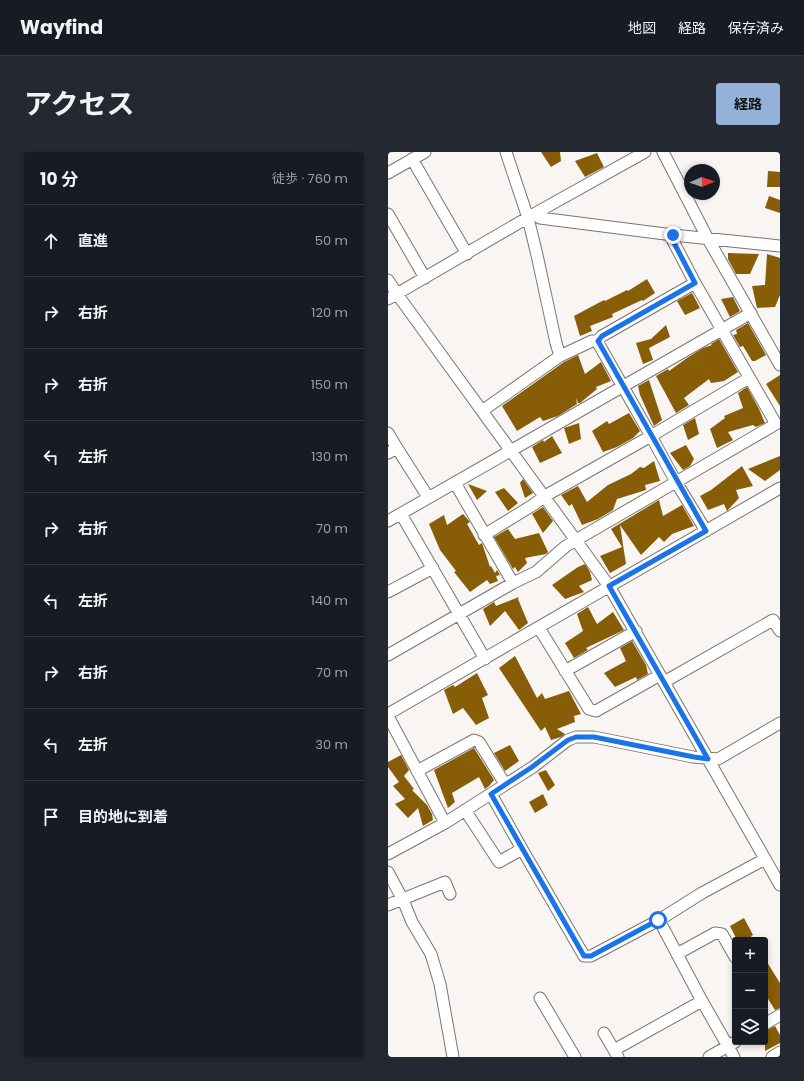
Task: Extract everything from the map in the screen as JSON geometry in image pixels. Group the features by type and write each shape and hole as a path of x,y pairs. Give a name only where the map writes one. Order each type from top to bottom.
{"street":[{"path":"506,152 531,216 556,343 560,356"},
{"path":"392,297 645,152"},
{"path":"663,152 708,239 780,365"},
{"path":"388,173 417,155 467,254"},
{"path":"388,214 425,278"},
{"path":"531,216 673,235 780,246"},
{"path":"388,655 513,583 536,572 566,546 776,424 695,283 673,241 673,235"},
{"path":"388,280 392,297 482,410 609,586 780,885"},
{"path":"598,341 602,336 695,283"},
{"path":"388,521 751,313"},
{"path":"482,410 560,356 592,341 598,341"},
{"path":"598,341 676,482 706,531"},
{"path":"484,535 533,505 544,496 651,436 749,378"},
{"path":"388,434 393,451 428,497"},
{"path":"455,483 513,583"},
{"path":"445,823 388,715 780,488"},
{"path":"401,514 485,659"},
{"path":"388,592 433,568"},
{"path":"539,628 589,710 596,711 662,679 776,618 780,632"},
{"path":"565,671 636,631"},
{"path":"388,854 445,823 532,767 568,740 576,737 594,737 694,757 718,759 780,723"},
{"path":"417,771 474,740 479,742 505,784"},
{"path":"491,794 584,956 591,956 658,920 702,893 765,858"},
{"path":"465,810 499,862 522,849"},
{"path":"388,872 403,900 412,922 430,954 440,984 453,1057"},
{"path":"388,905 444,882 450,894"},
{"path":"658,920 702,1001 731,1044 734,1057"},
{"path":"677,954 715,932 722,934 732,952"},
{"path":"540,998 575,1057"},
{"path":"604,1033 616,1054 702,1001"},
{"path":"709,1057 731,1044"},
{"path":"772,1057 780,1052"}],"building":[{"path":"541,152 560,152 561,161 551,167"},
{"path":"597,153 604,167 585,177 575,161"},
{"path":"768,171 780,172 780,187 767,187"},
{"path":"769,196 780,200 780,213 765,208"},
{"path":"728,253 759,254 750,274 736,274 728,259"},
{"path":"767,254 780,258 780,295 775,307 757,308 752,286 765,285"},
{"path":"647,279 655,293 643,301 642,300 612,314 613,317 590,326 592,331 580,336 574,316 604,300 605,301 627,290 628,291"},
{"path":"692,293 700,308 685,315 677,301"},
{"path":"733,297 740,311 730,317 721,299"},
{"path":"748,323 766,355 755,361 752,361 743,346 740,347 733,335 737,334 736,330"},
{"path":"666,325 670,337 649,348 653,360 643,364 636,343 651,339"},
{"path":"719,339 738,372 724,381 711,383 709,379 684,398 689,405 676,413 656,376 668,369 669,371 703,348 712,345 711,344"},
{"path":"578,355 585,374 601,362 611,381 596,387 597,389 580,403 578,403 576,398 577,404 558,416 543,421 540,417 517,431 502,406 564,362"},
{"path":"780,375 780,406 766,384"},
{"path":"649,380 662,420 654,426 640,395 638,386"},
{"path":"747,387 765,423 756,427 753,425 728,432 733,440 717,448 710,429 725,418 724,416 743,408 738,393"},
{"path":"629,413 640,431 633,438 617,447 603,452 592,431 607,421 609,424"},
{"path":"695,418 699,434 688,440 683,425"},
{"path":"579,423 581,439 569,444 564,428"},
{"path":"552,436 562,453 540,463 532,447 543,440 544,442"},
{"path":"686,445 694,459 690,466 683,470 670,453"},
{"path":"780,456 780,470 765,481 748,469"},
{"path":"654,461 660,481 645,485 646,490 617,499 613,510 598,519 582,525 572,504 569,506 561,495 578,486 587,502 608,485 631,474 640,467 644,468"},
{"path":"742,466 753,486 736,490 739,498 727,511 724,504 708,510 700,496 711,490"},
{"path":"523,479 533,493 525,498 520,483"},
{"path":"468,484 487,491 477,500"},
{"path":"504,488 518,503 508,511 495,492"},
{"path":"659,500 663,516 682,505 694,526 672,534 664,542 659,537 641,555 620,525 626,564 610,573 600,556 622,547 611,529"},
{"path":"543,507 553,521 543,533 532,514"},
{"path":"463,514 470,522 467,524 479,545 482,543 490,567 491,566 495,573 497,570 500,575 496,576 498,581 490,584 487,580 470,592 454,572 456,571 440,550 429,524 444,515 447,525"},
{"path":"508,529 515,539 539,533 548,552 546,554 525,558 527,563 518,572 515,567 513,569 494,537"},
{"path":"585,564 590,572 592,580 579,586 584,592 565,599 552,585 578,567"},
{"path":"519,597 518,599 528,623 519,630 505,611 490,626 483,609 494,602 496,606"},
{"path":"588,607 597,624 613,612 624,630 586,648 588,650 574,658 565,643 583,631 577,614"},
{"path":"632,641 646,665 648,674 637,680 636,677 615,687 604,673 626,661 620,648"},
{"path":"515,656 537,698 542,693 545,699 569,691 581,714 574,716 575,722 557,729 565,734 561,737 551,740 545,727 541,731 499,668"},
{"path":"477,673 488,695 482,698 489,718 476,725 463,708 453,714 444,690 453,685 455,687"},
{"path":"510,745 519,761 505,771 494,753"},
{"path":"474,748 494,780 485,789 479,777 452,793 455,802 448,808 434,770"},
{"path":"401,755 409,770 404,776 414,789 412,790 427,805 432,814 433,820 423,826 418,808 408,818 395,804 405,799 393,786 399,782 388,767 388,762"},
{"path":"546,770 555,785 548,791 538,773"},
{"path":"543,794 548,805 535,813 529,802"},
{"path":"744,918 753,935 752,937 736,937 730,926"},
{"path":"768,964 780,983 780,1008 775,1010 768,999"},
{"path":"775,1026 780,1035 780,1043 765,1051 765,1045 768,1045 768,1030"}],"route":[{"path":"658,920 591,956 584,956 491,794 532,767 568,740 576,737 594,737 708,759 609,586 706,531 676,482 598,341 602,336 695,283 673,241 673,235"}]}
